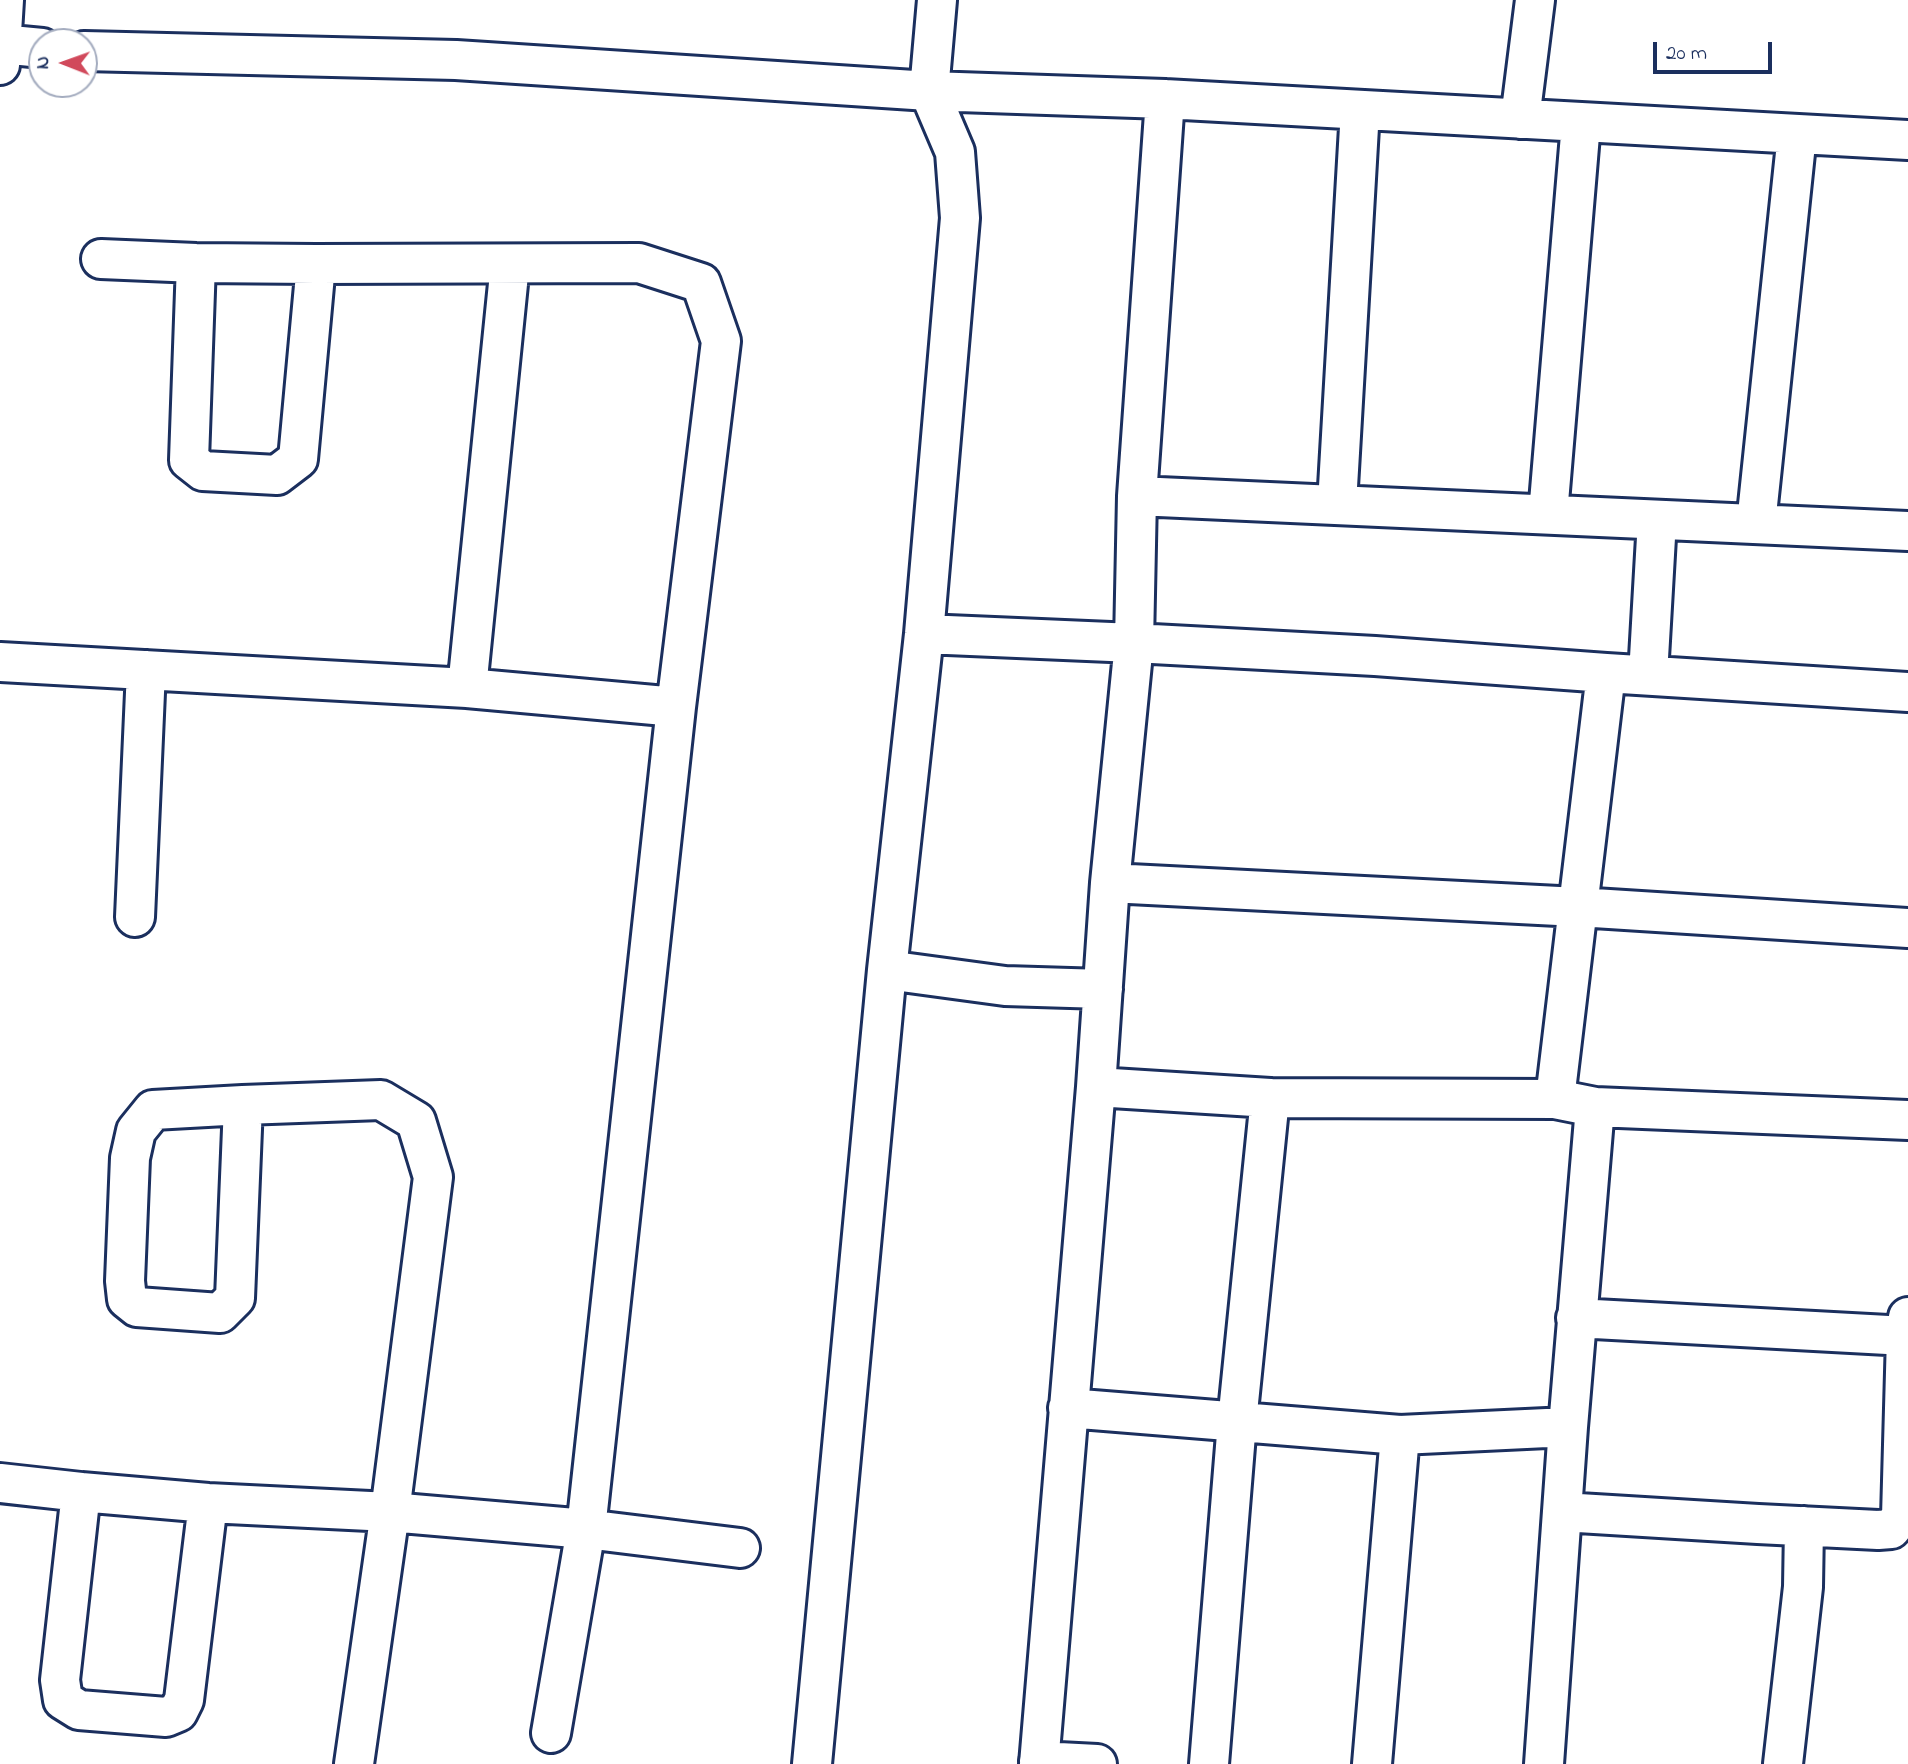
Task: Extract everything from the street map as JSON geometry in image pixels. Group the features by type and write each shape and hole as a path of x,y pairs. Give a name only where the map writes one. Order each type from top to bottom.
{"street":[{"path":"4,0 0,51 28,49"},
{"path":"812,1764 887,970 924,634 960,218 955,152 929,91 937,0"},
{"path":"1520,119 1535,0"},
{"path":"98,51 456,60 929,91 1165,99 1908,140"},
{"path":"1097,1764 1039,1763 1096,1087 1110,883 1134,643 1137,496 1165,99"},
{"path":"1337,504 1360,110"},
{"path":"1548,514 1581,122"},
{"path":"1756,524 1797,134"},
{"path":"101,259 316,264 639,262 701,283 721,341 676,707 586,1529 551,1733"},
{"path":"196,263 189,460 203,471 277,475 298,459 316,264"},
{"path":"467,688 510,264"},
{"path":"1137,496 1908,531"},
{"path":"1648,675 1657,520"},
{"path":"924,634 1375,656 1908,692"},
{"path":"0,662 467,688 676,707"},
{"path":"135,917 146,670"},
{"path":"1555,1099 1606,673"},
{"path":"1110,883 1578,907 1908,928"},
{"path":"887,970 1005,986 1103,989"},
{"path":"1096,1087 1270,1098 1555,1099 1595,1107 1908,1120"},
{"path":"1209,1764 1237,1422 1270,1098"},
{"path":"243,1105 235,1298 220,1313 137,1307 127,1299 125,1281 130,1158 136,1131 153,1110 243,1105 381,1100 416,1121 433,1177 354,1764"},
{"path":"1544,1764 1576,1318 1595,1107"},
{"path":"1562,1512 1878,1530 1891,1529 1901,1517 1907,1327 1576,1318"},
{"path":"1069,1408 1401,1435 1568,1427"},
{"path":"1372,1764 1401,1435"},
{"path":"0,1483 208,1503 390,1512 586,1529 740,1548"},
{"path":"81,1492 60,1680 63,1700 79,1710 166,1717 178,1712 184,1700 208,1503"},
{"path":"1783,1764 1803,1587 1804,1526"}]}
